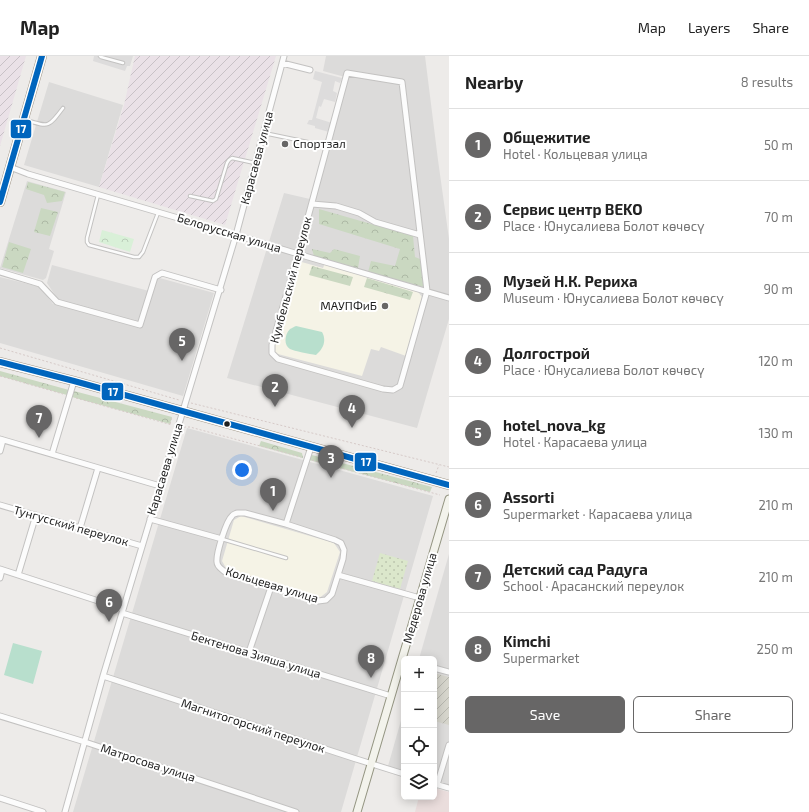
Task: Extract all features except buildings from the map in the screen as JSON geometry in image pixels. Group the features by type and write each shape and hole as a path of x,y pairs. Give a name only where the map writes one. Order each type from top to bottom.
{"main road":[{"path":"0,202 42,56"},
{"path":"0,362 74,381 449,485"},
{"name":"Медерова улица","path":"404,656 449,499"},
{"name":"Медерова улица","path":"357,812 401,665"}],"street":[{"name":"Карасаева улица","path":"65,812 122,611 236,235 284,56"},
{"path":"282,63 310,70"},
{"name":"Кумбельский переулок","path":"347,73 402,82 427,291 400,386 393,390 383,389 278,359 272,353 272,345 312,204 347,73"},
{"name":"Белорусская улица","path":"10,167 28,174 98,195 449,298"},
{"name":"Кумбельский переулок","path":"312,204 342,208 375,222 420,235"},
{"path":"0,272 40,284 57,302 140,325 155,277 162,273 220,290"},
{"path":"52,454 74,381"},
{"path":"0,450 2,439 160,486"},
{"path":"286,524 311,447"},
{"path":"80,528 98,468"},
{"name":"Тунгусский переулок","path":"0,505 142,546"},
{"name":"Кольцевая улица","path":"237,513 245,513 286,524 342,543 344,550 332,594 326,600 318,601 224,572 218,566 217,562 222,539 227,523 232,516 237,513"},
{"path":"18,575 36,515"},
{"path":"150,518 222,539"},
{"path":"0,578 1,570"},
{"name":"Бектенова Зияша улица","path":"1,570 122,611 391,696"},
{"path":"338,575 420,598"},
{"path":"249,652 271,587"},
{"path":"437,669 449,672"},
{"name":"Магнитогорский переулок","path":"103,676 401,773"},
{"name":"Матросова улица","path":"0,716 85,742 296,812"},
{"path":"437,781 449,745"},
{"path":"437,784 449,788"},
{"path":"0,798 43,812"}],"lane":[{"path":"100,56 123,63"},
{"path":"23,120 45,126 50,124 63,108"},
{"path":"263,133 312,143"},
{"path":"190,196 213,201 216,198 229,160 232,158 255,163"},
{"path":"98,195 87,242 89,244 134,257 139,257 143,252 158,212"},
{"path":"222,539 286,558"}],"path":[{"path":"0,348 179,400"},
{"path":"0,376 171,424 172,418"},
{"path":"191,403 449,467"},
{"path":"436,474 439,464"},
{"path":"430,492 440,495"}],"shaded area":[{"path":"0,56 26,56 0,146"},
{"path":"94,56 133,56 130,66 127,66 125,71 93,61"},
{"path":"135,56 276,56 225,225 99,187 124,105"},
{"path":"326,56 425,56 449,239 449,319 417,428 227,378 284,193 310,199 345,77 323,71"},
{"path":"315,71 342,78 340,83 335,81 333,91 337,93 335,102 324,99 321,107 319,106 316,118 332,123 329,132 307,124 309,120 312,120 322,82 313,79"},
{"path":"49,82 123,105 99,187 24,165"},
{"path":"27,181 66,192 49,249 54,251 46,278 43,280 0,268"},
{"path":"298,261 323,268 325,263 415,288 422,297 406,356 381,347 379,351 371,349 362,376 274,353 274,346"},
{"path":"52,265 149,291 139,322 59,301 47,283"},
{"path":"0,277 40,287 53,304 142,327 156,277 214,293 183,396 0,343"},
{"path":"187,428 433,496 341,812 73,812"},
{"path":"241,516 334,543 340,552 327,592 318,599 226,568 222,561 234,520"},
{"path":"449,554 449,788 437,783 437,656 420,656"},
{"path":"437,674 449,677 449,725 437,722"},
{"path":"401,720 401,771 388,766"},
{"path":"437,789 449,792 449,812 415,812 418,800 437,800"}],"green space":[{"path":"28,182 65,192 62,201 47,203 44,195 26,189"},
{"path":"41,208 58,212 50,236 34,232"},
{"path":"319,209 413,236 415,257 420,259 424,287 368,272 371,261 395,266 400,249 319,224"},
{"path":"102,230 134,239 130,252 99,242"},
{"path":"9,242 31,249 23,273 2,267"},
{"path":"312,249 330,253 334,249 360,256 358,268 314,256"},
{"path":"312,266 353,277 350,286 309,275"},
{"path":"367,278 413,292 410,300 364,287"},
{"path":"296,326 322,332 324,345 316,355 295,351 286,345 287,334 290,329"},
{"path":"0,371 69,390 67,395 0,376"},
{"path":"74,391 172,417 170,424 72,397"},
{"path":"261,441 302,453 303,458 259,446"},
{"path":"312,455 432,487 430,492 309,460"},
{"path":"380,553 408,561 400,589 372,581"},
{"path":"13,643 42,651 33,684 4,675"}],"transit line":[{"name":"17","path":"0,202 42,56"},
{"name":"17","path":"0,362 74,381 449,485"}],"place":[{"name":"Спортзал","path":"285,144"},
{"name":"МАУПФиБ","path":"385,306"},
{"name":"hotel_nova_kg","path":"182,361"},
{"name":"Сервис центр BEKO","path":"275,407"},
{"name":"Долгострой","path":"352,428"},
{"name":"Детский сад Радуга","path":"39,438"},
{"name":"Музей Н.К. Рериха","path":"331,478"},
{"name":"Общежитие","path":"273,511"},
{"name":"Assorti","path":"109,622"},
{"name":"Kimchi","path":"371,678"}]}
